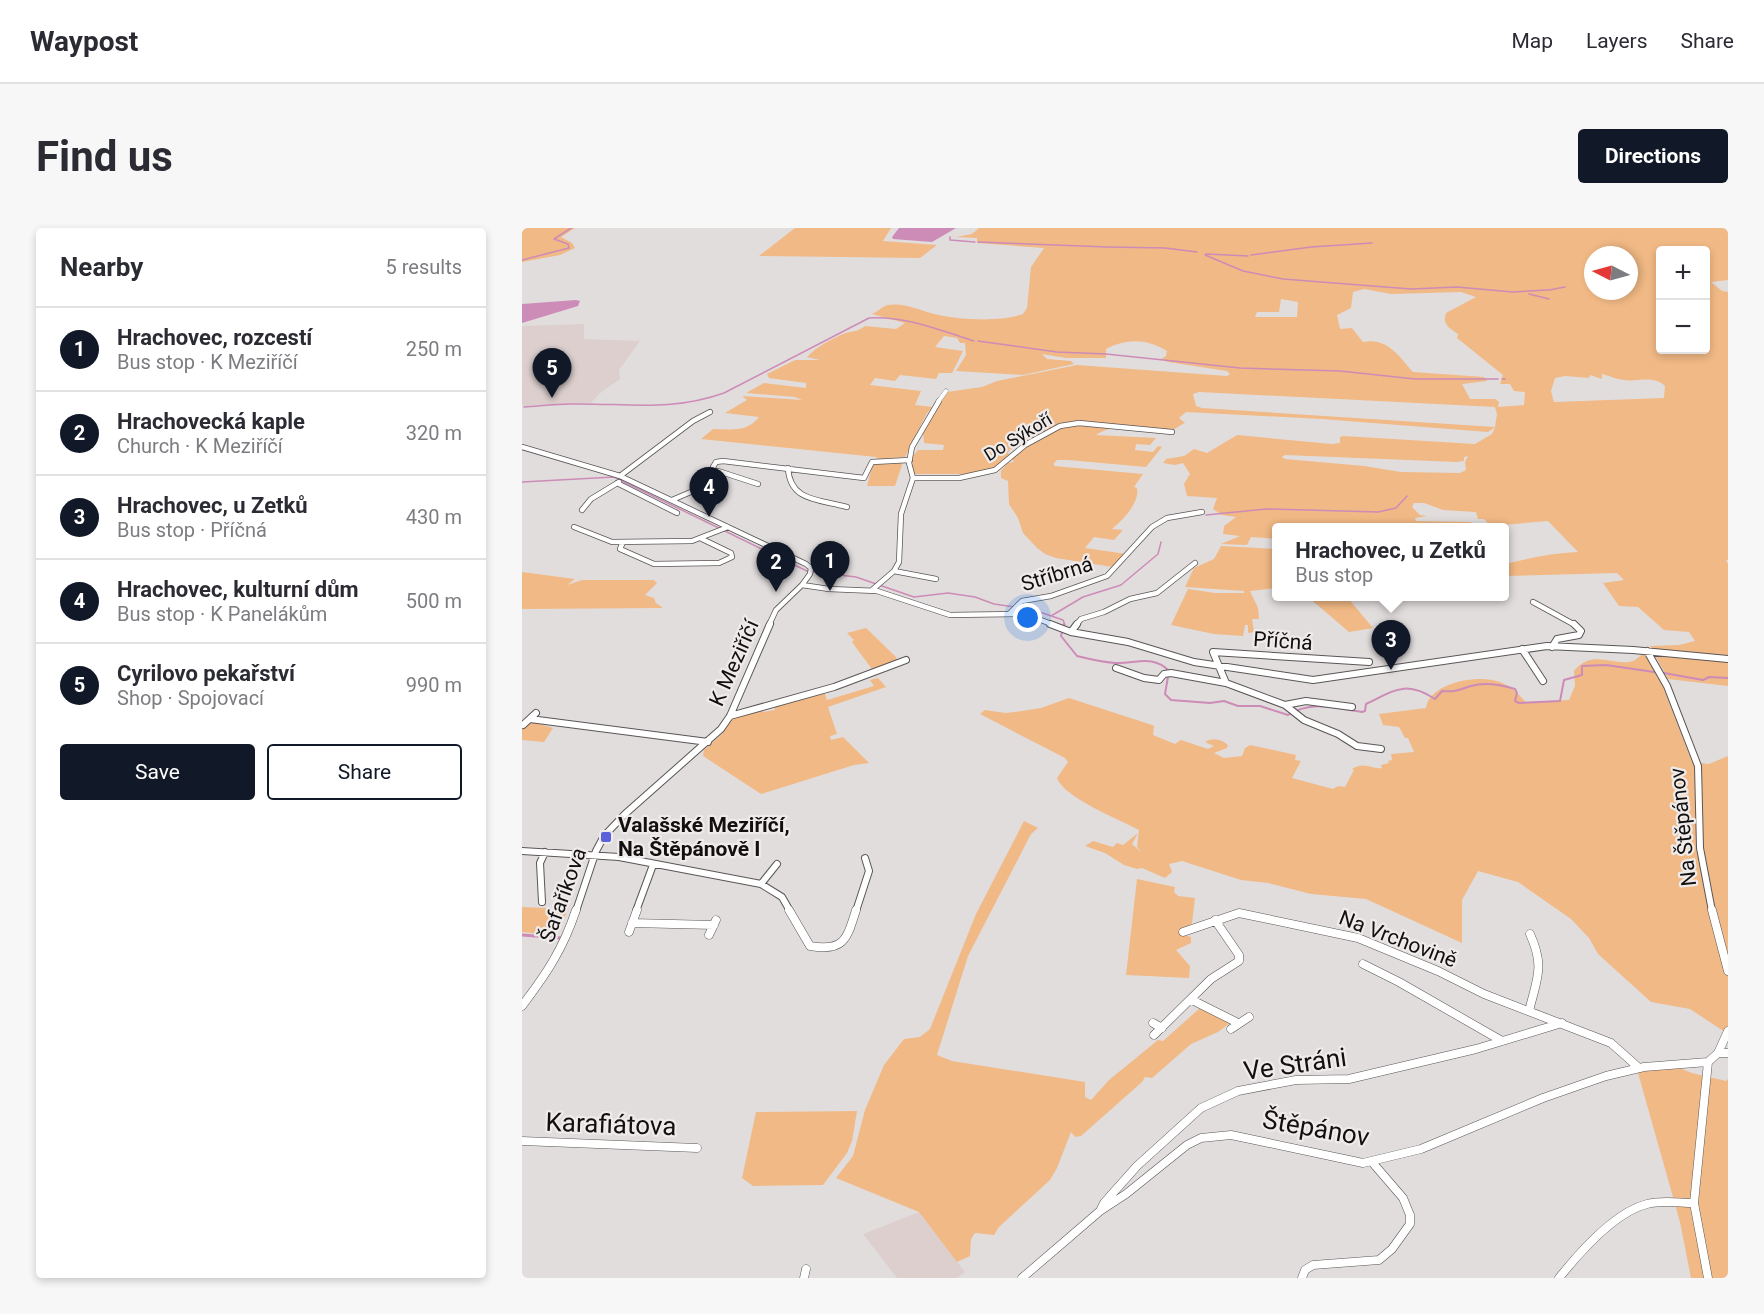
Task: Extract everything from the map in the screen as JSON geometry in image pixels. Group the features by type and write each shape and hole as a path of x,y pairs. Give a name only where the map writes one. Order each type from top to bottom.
{"street":[{"path":"875,586 894,571 899,562 901,514 914,478 910,460 912,447 946,391"},
{"path":"582,510 591,499 621,480 693,421 710,412"},
{"name":"Do Sýkoří","path":"914,478 959,478 994,470 1025,445 1060,426 1079,423 1172,432"},
{"path":"522,447 621,480 672,500 723,529"},
{"path":"714,471 713,467 716,462 723,460 864,478 872,462 910,460"},
{"path":"788,468 789,483 798,494 847,507"},
{"path":"672,500 705,486 707,477 714,471 758,484"},
{"path":"621,480 677,513"},
{"name":"Stříbrná","path":"1012,610 1022,601 1051,596 1107,576 1152,527 1167,518 1202,512"},
{"path":"573,527 603,540 623,542 702,539 723,529"},
{"name":"K Meziříčí","path":"721,729 730,716 776,610 802,585 811,571 806,564 723,529"},
{"path":"623,542 620,549 654,564 719,563 732,557 731,553 702,539"},
{"path":"1066,630 1081,619 1104,612 1130,599 1157,593 1195,563"},
{"path":"894,571 936,579"},
{"path":"802,585 829,589 875,586 950,615 1012,610 1066,630 1128,642 1194,662 1325,680 1488,652 1552,647 1647,651 1728,659"},
{"path":"1533,602 1544,611 1565,616 1581,631 1579,635 1557,639 1552,647"},
{"path":"1522,649 1543,681"},
{"name":"Na Štěpánov","path":"1647,651 1666,686 1698,766 1700,848 1710,904 1728,971"},
{"name":"Příčná","path":"1221,667 1213,652 1369,662"},
{"path":"1712,658 1728,654"},
{"path":"730,716 834,687 906,660"},
{"path":"1221,667 1226,683"},
{"path":"1116,668 1155,679 1168,673 1226,683 1290,709 1357,746 1381,749"},
{"path":"1290,709 1306,701 1352,707"},
{"path":"523,725 536,713"},
{"path":"530,719 708,742"},
{"name":"Šafaříkova","path":"522,1006 545,976 566,941 595,855 604,836 617,820 721,729"},
{"path":"522,851 619,857 761,884 782,897 810,946 817,949 836,947 847,938 869,871 865,858"},
{"path":"542,902 540,863 545,852"},
{"path":"761,884 777,864"},
{"path":"629,932 653,865"},
{"name":"Na Vrchovině","path":"1183,932 1233,914 1246,913 1358,938 1438,971 1484,994 1611,1043 1639,1068"},
{"path":"1154,1035 1211,979 1237,964 1240,959 1215,920"},
{"path":"632,923 715,923 709,935"},
{"path":"1529,1011 1539,967 1539,954 1530,933"},
{"path":"1363,964 1397,979 1470,1025 1503,1041"},
{"path":"1192,1000 1238,1023"},
{"path":"1231,1029 1249,1017"},
{"path":"1153,1023 1162,1028"},
{"name":"Ve Stráni","path":"1100,1211 1104,1203 1137,1166 1201,1108 1238,1091 1296,1080 1349,1079 1503,1041 1562,1023"},
{"path":"1708,1278 1694,1203 1708,1062 1718,1053 1728,1031"},
{"path":"1718,1053 1728,1053"},
{"name":"Štěpánov","path":"1024,1277 1100,1211 1126,1194 1187,1145 1201,1138 1217,1135 1266,1140 1363,1162 1372,1162 1392,1158 1458,1134 1515,1109 1620,1072 1639,1068 1708,1062"},
{"name":"Karafiátova","path":"522,1142 697,1149"},
{"path":"1302,1278 1303,1273 1318,1262 1358,1264 1381,1259 1410,1224 1410,1211 1400,1194 1372,1162"},
{"path":"1559,1278 1618,1219 1630,1210 1647,1204 1694,1203"}],"shaded area":[{"path":"522,228 575,228 561,237 572,243 575,248 560,255 522,262"},
{"path":"795,228 891,228 883,241 937,245 920,258 759,256"},
{"path":"899,228 956,228 932,242 893,239 892,237"},
{"path":"979,228 1728,228 1728,280 1711,282 1722,291 1728,292 1728,560 1726,560 1728,564 1728,686 1668,679 1650,646 1679,645 1695,641 1689,632 1664,630 1638,607 1619,606 1603,583 1624,580 1617,573 1509,576 1509,563 1578,552 1548,521 1509,524 1487,523 1484,519 1478,519 1476,512 1443,510 1424,503 1414,503 1412,507 1420,515 1427,516 1415,518 1416,521 1471,523 1272,523 1272,539 1251,537 1247,545 1221,544 1240,536 1223,534 1224,526 1236,517 1222,515 1213,509 1217,498 1187,496 1184,484 1190,474 1183,463 1175,465 1163,463 1166,459 1184,456 1194,449 1207,453 1237,435 1332,444 1340,443 1340,437 1343,436 1475,444 1492,434 1495,427 1488,432 1322,419 1186,412 1179,418 1185,423 1172,430 1115,428 1105,430 1096,435 1156,438 1150,445 1136,444 1135,450 1153,452 1158,446 1162,447 1146,467 1068,460 1057,460 1054,463 1054,466 1143,474 1134,487 1137,488 1137,493 1134,504 1112,529 1123,530 1114,540 1094,537 1085,548 1126,554 1113,567 1056,558 1045,554 1023,533 1018,518 1009,504 1008,481 1001,478 1001,471 1008,463 1014,462 1012,459 1022,449 1043,437 1010,449 1008,453 1010,456 993,469 973,474 913,474 912,457 918,450 943,450 944,445 924,443 923,432 947,392 982,387 997,381 1077,365 1227,376 1230,374 1227,371 1168,362 1161,359 1166,356 1167,351 1144,342 1114,345 1106,349 1106,358 1066,358 1042,354 1047,359 1071,361 1074,364 1023,375 956,371 966,355 965,343 960,343 957,338 944,336 935,347 963,351 952,373 939,373 936,379 900,375 895,381 875,378 870,385 921,391 915,405 933,407 927,413 905,457 878,459 701,439 713,429 744,428 759,417 725,413 747,400 742,396 802,400 795,397 746,393 764,383 806,388 806,383 769,378 767,374 795,360 820,360 807,357 828,341 843,334 865,326 896,329 905,323 872,314 886,306 895,304 908,306 939,315 970,319 1004,318 1023,314 1027,308 1031,267 1044,248 977,243 977,238 956,237 972,234","holes":["1364,289 1391,294 1461,292 1476,297 1446,313 1446,323 1458,334 1457,338 1503,375 1500,384 1510,384 1514,391 1525,392 1524,405 1498,407 1499,402 1495,399 1470,399 1462,384 1487,381 1484,377 1413,372 1386,345 1379,342 1363,342 1352,328 1340,329 1337,315 1351,308 1353,292","1281,299 1298,302 1297,317 1255,317 1257,312 1279,312","1602,374 1624,380 1656,381 1665,386 1664,398 1554,402 1551,391 1555,378 1565,376 1589,378 1590,375 1602,379","1199,392 1495,407 1497,414 1495,427 1196,406 1193,394","1285,455 1457,462 1464,461 1464,457 1468,456 1465,462 1466,470 1460,473 1401,472 1364,466 1285,459 1282,457"]},
{"path":"580,301 578,306 522,323 522,304"},
{"path":"584,324 584,339 640,341 619,370 620,379 599,394 591,403 522,406 522,326"},
{"path":"901,462 895,486 867,486 873,463"},
{"path":"1221,546 1272,549 1272,589 1250,591 1258,608 1259,619 1252,619 1254,632 1248,633 1248,625 1245,625 1243,636 1214,634 1171,625 1188,589 1215,593 1244,593 1244,591 1185,587 1194,568 1214,559"},
{"path":"522,572 575,579 567,585 582,580 654,580 657,583 645,595 654,598 656,603 663,608 522,609"},
{"path":"1313,601 1350,601 1373,628 1349,632"},
{"path":"866,628 898,661 874,672 847,633"},
{"path":"1645,652 1662,685 1692,762 1709,764 1728,756 1728,1034 1690,1009 1651,1002 1598,954 1589,938 1571,919 1518,882 1478,871 1462,900 1462,943 1366,899 1311,894 1268,883 1241,880 1182,861 1169,864 1172,872 1165,878 1142,868 1137,869 1124,865 1105,853 1085,846 1093,841 1113,847 1117,843 1123,845 1138,833 1132,844 1141,852 1137,847 1139,830 1081,800 1061,785 1057,778 1068,762 1065,758 980,714 985,710 1006,713 1041,708 1069,698 1152,725 1154,726 1153,735 1175,744 1181,740 1208,749 1214,746 1205,742 1220,740 1228,745 1227,748 1214,753 1224,758 1242,756 1245,748 1250,745 1296,755 1295,760 1301,761 1292,778 1333,789 1338,786 1345,787 1354,770 1352,769 1365,766 1382,768 1381,765 1392,760 1391,754 1414,752 1408,738 1405,738 1399,727 1383,725 1379,714 1426,708 1429,699 1446,686 1480,679 1500,682 1511,688 1526,702 1569,700 1575,686 1574,671 1581,664 1596,659 1633,661"},
{"path":"878,678 886,687 828,707 837,734 830,736 831,740 843,737 869,763 854,765 761,794 703,756 704,750 722,734 733,718 760,708 763,712 775,710 774,705 824,691 827,700 874,686 870,680"},
{"path":"532,722 553,728 544,742 522,740 522,729"},
{"path":"1024,821 1038,828 1031,834 968,956 937,1055 952,1061 1085,1082 1085,1097 1091,1100 1109,1080 1158,1040 1163,1041 1200,1008 1230,1023 1218,1032 1191,1044 1152,1078 1145,1077 1081,1136 1075,1137 1071,1132 1050,1180 999,1227 994,1235 975,1233 971,1239 970,1256 957,1262 919,1212 836,1178 853,1156 865,1110 884,1065 904,1039 920,1037 930,1029 976,914"},
{"path":"1137,879 1175,887 1174,892 1178,896 1195,898 1192,923 1181,934 1191,937 1191,943 1176,950 1190,966 1189,978 1126,975"},
{"path":"522,907 568,909 559,930 541,934 522,932"},
{"path":"1666,1063 1692,1073 1726,1081 1728,1079 1728,1278 1691,1278 1680,1222 1638,1073"},
{"path":"857,1111 852,1141 847,1153 823,1185 753,1186 742,1178 756,1112"},
{"path":"919,1212 965,1272 957,1278 897,1278 863,1234"}],"waterway":[{"path":"522,260 569,248 568,244 554,239 571,228"},
{"path":"950,237 950,240 975,242"},
{"path":"978,242 1107,247"},
{"path":"1251,255 1311,247 1372,243"},
{"path":"1108,247 1165,248 1197,252"},
{"path":"1206,254 1248,256"},
{"path":"1205,255 1243,271 1283,279 1411,289 1457,287 1513,292 1548,290"},
{"path":"1549,290 1565,287"},
{"path":"1529,294 1549,299"},
{"path":"524,407 565,404 667,405 704,399 724,393 869,318 909,321 974,341"},
{"path":"978,341 1057,352 1106,354 1240,368 1340,371 1415,379 1498,379"},
{"path":"522,482 614,477 807,571 856,577 914,597 948,593 975,597 994,604 1034,610 1051,616"},
{"path":"1206,515 1266,509 1378,512 1396,508 1407,496"},
{"path":"1051,616 1083,597 1121,585 1158,554 1161,542"},
{"path":"1051,616 1063,620 1065,625"},
{"path":"1064,624 1061,636 1077,656 1115,663 1150,661 1163,666 1169,671 1165,694 1171,700 1210,703 1224,701 1238,706 1260,706 1288,715 1297,710 1315,706 1362,712 1365,711 1366,704 1400,689 1416,690 1435,699 1442,691 1455,691 1482,684 1515,689 1517,693 1515,701 1519,703 1560,701 1564,680 1582,675 1582,666 1606,665 1654,672"},
{"path":"1664,673 1703,680 1709,677 1728,678"},
{"path":"522,935 561,938"}],"place":[{"name":"Cyrilovo pekařství","path":"552,398"},
{"name":"Hrachovec, kulturní dům","path":"709,517"},
{"name":"Hrachovec, rozcestí","path":"830,591"},
{"name":"Hrachovecká kaple","path":"776,592"},
{"name":"Hrachovec, u Zetků","path":"1391,670"},
{"name":"Valašské Meziříčí, Na Štěpánově I","path":"606,837"}]}
